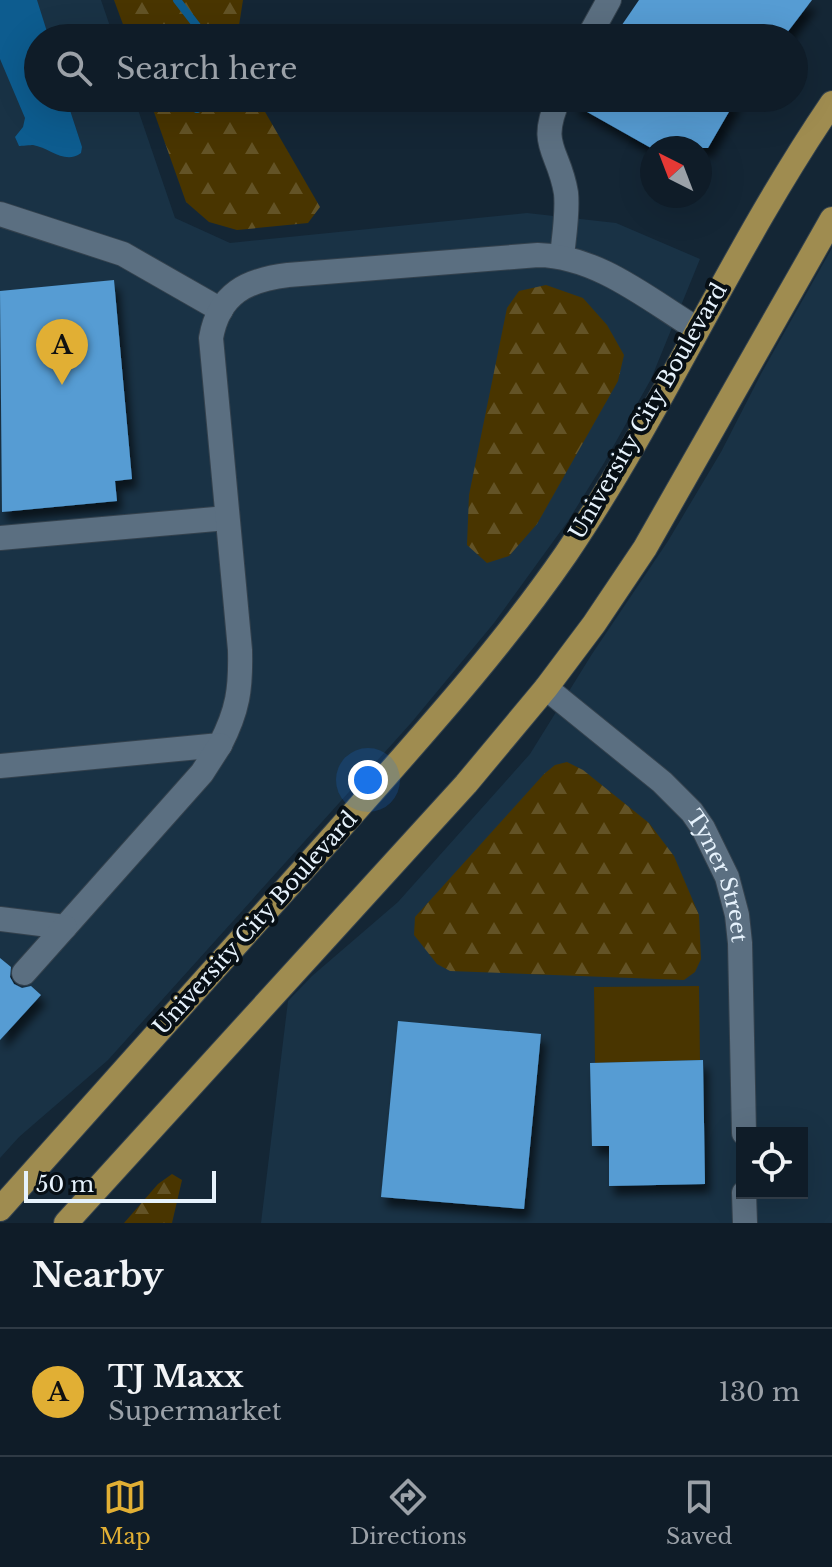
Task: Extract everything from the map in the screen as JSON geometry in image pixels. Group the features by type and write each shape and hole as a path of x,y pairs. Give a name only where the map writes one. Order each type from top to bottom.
{"main road":[{"name":"University City Boulevard","path":"0,1209 491,654 594,511 774,191 832,103"},
{"path":"66,1223 466,784 546,688 645,548 832,219"}],"street":[{"path":"596,24 609,0"},
{"path":"554,112 548,128 551,151 566,197 562,256"},
{"path":"0,214 123,254 221,310"},
{"path":"24,973 195,781 220,745 239,700 240,679 211,348 213,326 237,290 267,278 538,255 562,256 583,262 608,275 697,329"},
{"path":"0,538 227,518"},
{"name":"Tyner Street","path":"546,688 684,802 703,828 727,877 737,915 740,943 744,1127"},
{"path":"0,766 220,745"},
{"path":"0,919 65,927"},
{"path":"744,1199 745,1223"}],"shaded area":[{"path":"0,0 101,0 109,24 24,24 24,112 139,112 175,218 230,243 527,213 616,223 700,259 651,379 604,463 568,521 494,623 411,723 108,1060 19,1137 0,1158"},
{"path":"832,248 832,1223 261,1223 288,1001 312,976 398,902 530,754 668,541 721,452"}],"green space":[{"path":"114,0 243,0 239,24 123,24"},
{"path":"154,112 265,112 320,207 308,223 237,230 209,222 186,202"},
{"path":"546,285 583,298 607,325 624,355 618,381 537,524 509,556 487,563 467,545 469,495 507,308 519,291"},
{"path":"567,762 583,770 649,823 674,856 699,915 701,959 695,972 684,980 450,971 437,964 414,935 415,917 544,774 555,765"},
{"path":"699,986 700,1060 595,1063 594,987"},
{"path":"172,1174 182,1180 172,1223 124,1223 158,1184"}],"water":[{"path":"0,0 37,0 45,24 24,24 24,112 71,112 82,147 81,153 63,157 33,145 19,146 15,137 23,127 25,118 0,59"}],"building":[{"path":"639,0 812,0 794,24 623,24"},
{"path":"587,112 729,112 712,141 712,136 640,136 640,142"},
{"path":"114,280 132,479 115,481 117,501 2,512 0,291"},
{"path":"0,958 11,967 10,977 14,984 22,988 31,986 41,995 0,1040"},
{"path":"398,1021 541,1034 524,1209 381,1197"},
{"path":"703,1060 705,1184 609,1186 609,1146 592,1146 590,1063"}],"waterway":[{"path":"177,0 195,24"}],"place":[{"name":"TJ Maxx","path":"62,385"}]}
